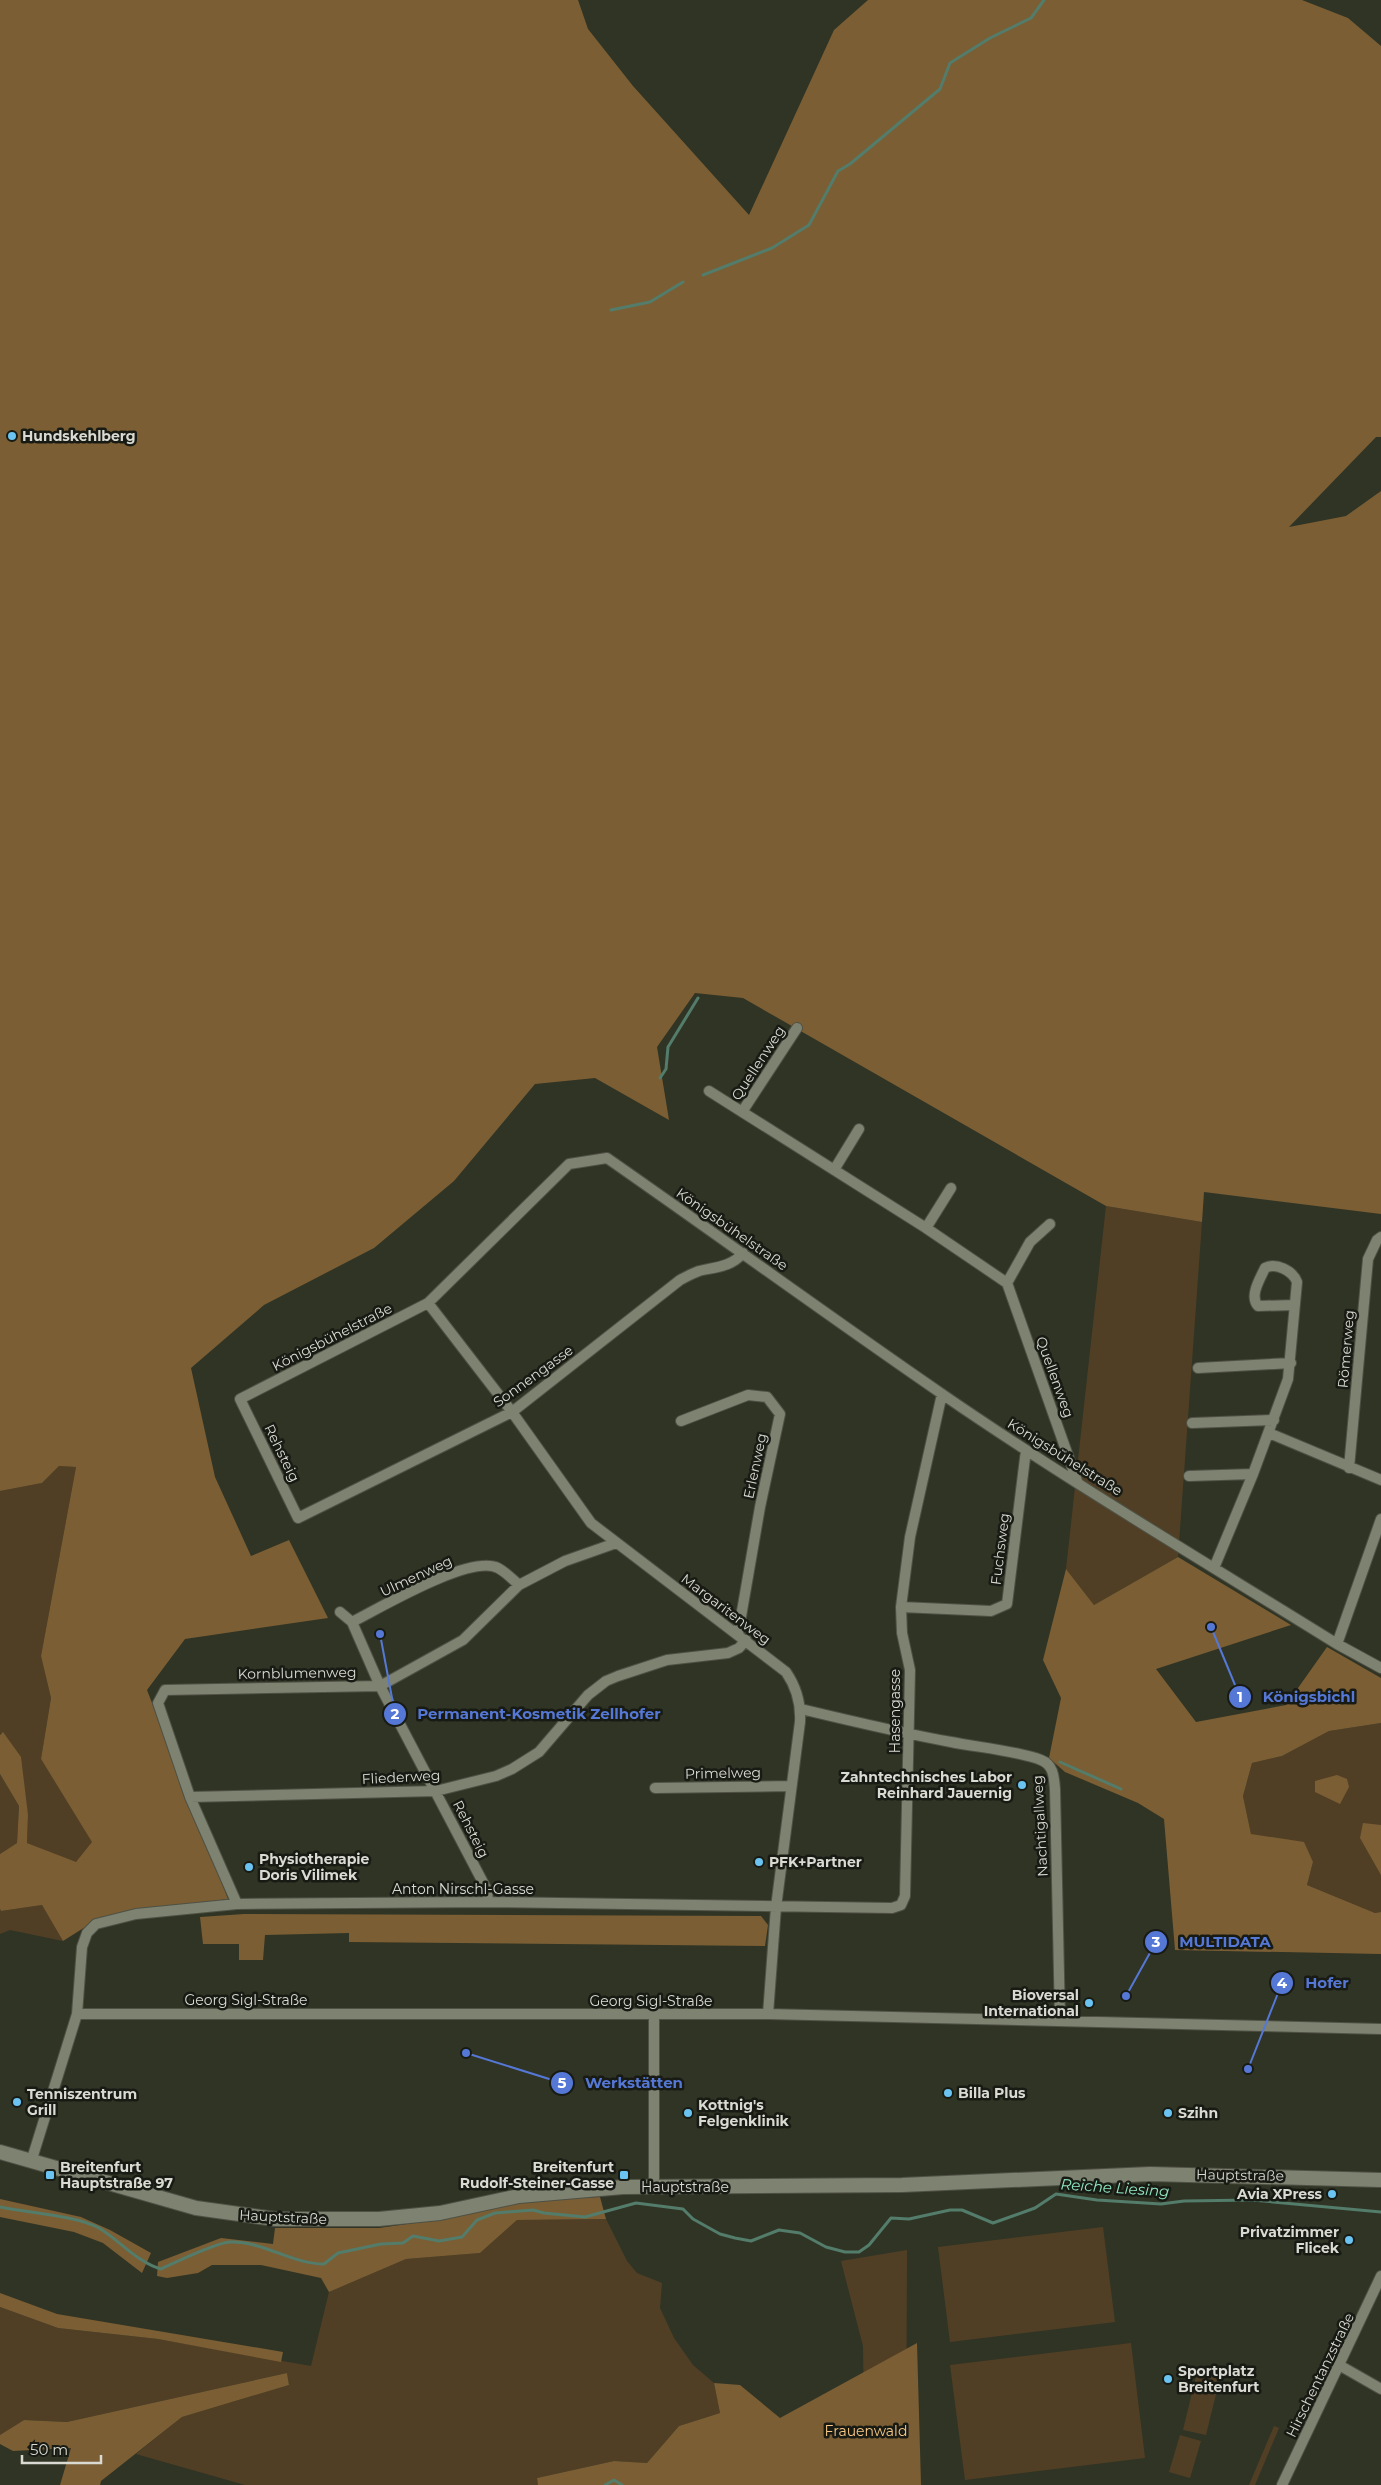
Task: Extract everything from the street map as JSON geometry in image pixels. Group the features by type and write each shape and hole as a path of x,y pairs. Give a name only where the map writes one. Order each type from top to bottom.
{"main road":[{"name":"Hauptstraße","path":"0,2152 196,2208 275,2220 379,2219 440,2213 519,2196 654,2187 902,2185 1150,2174 1381,2180"}],"street":[{"name":"Quellenweg","path":"742,1112 797,1028"},
{"name":"Quellenweg","path":"709,1091 926,1228 1007,1283 1077,1481"},
{"path":"834,1170 859,1129"},
{"name":"Königsbühelstraße","path":"240,1399 428,1303 569,1164 607,1158 942,1394 1026,1450 1337,1644 1381,1668"},
{"path":"926,1228 951,1188"},
{"path":"1007,1283 1030,1242 1050,1224"},
{"name":"Römerweg","path":"1349,1468 1368,1259 1376,1240 1381,1237"},
{"name":"Sonnengasse","path":"298,1518 512,1412 680,1280 699,1271 717,1269 737,1260 744,1253"},
{"path":"1214,1568 1269,1434 1288,1379 1291,1363 1296,1305 1297,1282 1295,1275 1289,1271 1273,1266 1264,1268 1254,1296 1254,1302 1258,1306 1296,1305"},
{"name":"Margaritenweg","path":"428,1303 512,1412 591,1523 742,1637 786,1672 793,1683 801,1710 776,1907 768,2014"},
{"path":"1198,1368 1291,1363"},
{"name":"Hasengasse","path":"776,1907 892,1908 901,1905 905,1896 910,1670 902,1633 901,1607 910,1537 942,1394"},
{"name":"Erlenweg","path":"681,1421 748,1395 766,1397 780,1414 760,1507 742,1637"},
{"name":"Rehsteig","path":"240,1399 298,1518"},
{"path":"1192,1423 1274,1420"},
{"path":"1269,1434 1381,1480"},
{"name":"Fuchsweg","path":"901,1607 991,1611 1007,1604 1026,1450"},
{"path":"1189,1476 1253,1474"},
{"path":"1337,1644 1381,1519"},
{"name":"Kornblumenweg","path":"237,1904 190,1797 158,1704 165,1690 380,1686 463,1640 519,1586 565,1561 616,1543"},
{"name":"Ulmenweg","path":"352,1622 434,1580 470,1567 497,1567 519,1586"},
{"name":"Rehsteig","path":"340,1612 352,1622 380,1686 487,1890 488,1902"},
{"name":"Fliederweg","path":"190,1797 436,1792 496,1776 532,1757 545,1746 597,1687 618,1676 667,1660 728,1653 739,1648 742,1637"},
{"name":"Nachtigallweg","path":"801,1710 909,1734 1042,1760 1049,1765 1053,1772 1060,2022"},
{"name":"Primelweg","path":"655,1788 791,1786"},
{"name":"Anton Nirschl-Gasse","path":"77,2014 82,1947 87,1933 96,1924 136,1914 237,1904 488,1902 776,1907"},
{"path":"31,2162 77,2014"},
{"name":"Georg Sigl-Straße","path":"77,2014 654,2016 768,2014 1381,2029"},
{"path":"654,2016 654,2187"},
{"name":"Hirschentanzstraße","path":"1282,2485 1381,2276"},
{"path":"1339,2364 1381,2389"}],"shaded area":[{"path":"1106,1206 1202,1222 1178,1557 1094,1605 1066,1569"},
{"path":"59,1466 76,1467 41,1656 51,1698 41,1759 93,1842 76,1863 27,1843 28,1815 3,1733 0,1734 0,1491 42,1483"},
{"path":"1381,1723 1381,1912 1375,1913 1307,1885 1313,1862 1251,1834 1243,1796 1252,1763 1282,1756 1329,1731"},
{"path":"0,1774 19,1806 17,1843 0,1854"},
{"path":"42,1905 63,1941 10,1930 0,1934 0,1909 1,1911"},
{"path":"606,2219 627,2261 637,2273 662,2283 660,2308 674,2338 693,2365 714,2383 720,2413 679,2426 647,2463 614,2461 537,2478 538,2485 245,2485 136,2454 182,2417 289,2385 287,2373 67,2422 24,2420 0,2435 0,2307 58,2328 158,2339 311,2366 329,2292 406,2259 480,2253 517,2220"},
{"path":"1103,2227 1115,2322 950,2342 938,2247"},
{"path":"907,2250 906,2470 864,2410 863,2346 841,2261"},
{"path":"1131,2343 1145,2458 965,2480 950,2365"},
{"path":"1197,2372 1220,2378 1206,2435 1183,2430"},
{"path":"1274,2426 1279,2428 1255,2485 1249,2485"},
{"path":"1180,2435 1201,2441 1190,2478 1169,2472"}],"green space":[{"path":"0,0 578,0 588,29 633,86 749,215 834,30 868,0 1302,0 1348,18 1381,46 1381,437 1376,437 1289,527 1346,516 1381,491 1381,1214 1204,1192 1202,1222 1106,1206 743,998 695,993 657,1047 669,1120 595,1078 535,1084 454,1181 374,1248 264,1305 191,1368 215,1477 251,1556 289,1540 328,1618 185,1639 147,1690 228,1899 101,1917 63,1941 42,1905 1,1911 0,1909 0,1854 17,1843 19,1806 0,1774 0,1735 3,1732 21,1757 28,1815 27,1843 76,1862 92,1842 41,1759 51,1698 41,1656 76,1467 59,1466 42,1483 0,1491"},
{"path":"1178,1557 1291,1625 1156,1669 1196,1722 1286,1705 1327,1647 1381,1678 1381,1723 1329,1731 1282,1756 1252,1763 1243,1796 1251,1834 1304,1842 1313,1862 1307,1885 1375,1913 1381,1912 1381,1954 1175,1950 1164,1819 1138,1803 1065,1772 1049,1758 1061,1698 1043,1660 1066,1569 1094,1605"},
{"path":"1337,1775 1347,1779 1349,1787 1340,1804 1315,1792 1315,1781"},
{"path":"1363,1823 1381,1825 1381,1875 1360,1838"},
{"path":"244,1914 761,1916 768,1925 765,1946 349,1942 349,1933 265,1935 263,1960 239,1960 239,1944 203,1944 200,1917"},
{"path":"600,2197 606,2219 517,2220 480,2253 406,2259 329,2292 321,2278 261,2265 212,2265 198,2273 167,2278 157,2276 158,2262 221,2238 273,2244 275,2228 379,2228 442,2219 519,2201"},
{"path":"0,2199 81,2217 110,2230 151,2253 142,2273 103,2243 74,2232 0,2217"},
{"path":"0,2293 57,2314 283,2352 281,2362 158,2339 58,2328 0,2307"},
{"name":"Frauenwald","path":"917,2343 921,2485 538,2485 537,2478 614,2461 647,2463 679,2426 720,2413 714,2383 740,2385 780,2418"},
{"path":"287,2373 289,2385 182,2417 101,2481 100,2485 60,2485 71,2448 13,2451 0,2444 0,2435 24,2420 67,2422"}],"waterway":[{"path":"703,275 772,248 809,225 838,171 850,164 940,89 950,63 990,38 1031,18 1044,0"},
{"path":"611,310 650,302 683,282"},
{"path":"660,1078 666,1069 668,1047 698,998"},
{"path":"1060,1762 1121,1789"},
{"name":"Reiche Liesing","path":"0,2207 65,2217 89,2224 99,2228 144,2262 161,2269 206,2249 230,2242 254,2245 300,2260 324,2264 338,2253 381,2244 403,2243 413,2236 439,2241 462,2237 477,2220 495,2213 533,2210 544,2213 585,2217 636,2203 683,2209 693,2219 720,2234 735,2238 751,2241 779,2230 800,2233 826,2247 845,2252 859,2252 869,2245 891,2218 909,2219 950,2210 962,2210 993,2223 1035,2208 1056,2194 1097,2200 1161,2204 1184,2201 1252,2200 1381,2212"},
{"path":"605,2485 614,2480 622,2485"}],"place":[{"name":"Hundskehlberg","path":"12,436"},
{"name":"Königsbichl","path":"1211,1627"},
{"name":"Permanent-Kosmetik Zellhofer","path":"380,1634"},
{"name":"Zahntechnisches Labor Reinhard Jauernig","path":"1022,1785"},
{"name":"PFK+Partner","path":"759,1862"},
{"name":"Physiotherapie Doris Vilimek","path":"249,1867"},
{"name":"MULTIDATA","path":"1126,1996"},
{"name":"Bioversal International","path":"1089,2003"},
{"name":"Werkstätten","path":"466,2053"},
{"name":"Hofer","path":"1248,2069"},
{"name":"Billa Plus","path":"948,2093"},
{"name":"Tenniszentrum Grill","path":"17,2102"},
{"name":"Kottnig's Felgenklinik","path":"688,2113"},
{"name":"Szihn","path":"1168,2113"},
{"name":"Breitenfurt Hauptstraße 97","path":"50,2175"},
{"name":"Breitenfurt Rudolf-Steiner-Gasse","path":"624,2175"},
{"name":"Avia XPress","path":"1332,2194"},
{"name":"Privatzimmer Flicek","path":"1349,2240"},
{"name":"Sportplatz Breitenfurt","path":"1168,2379"}]}
